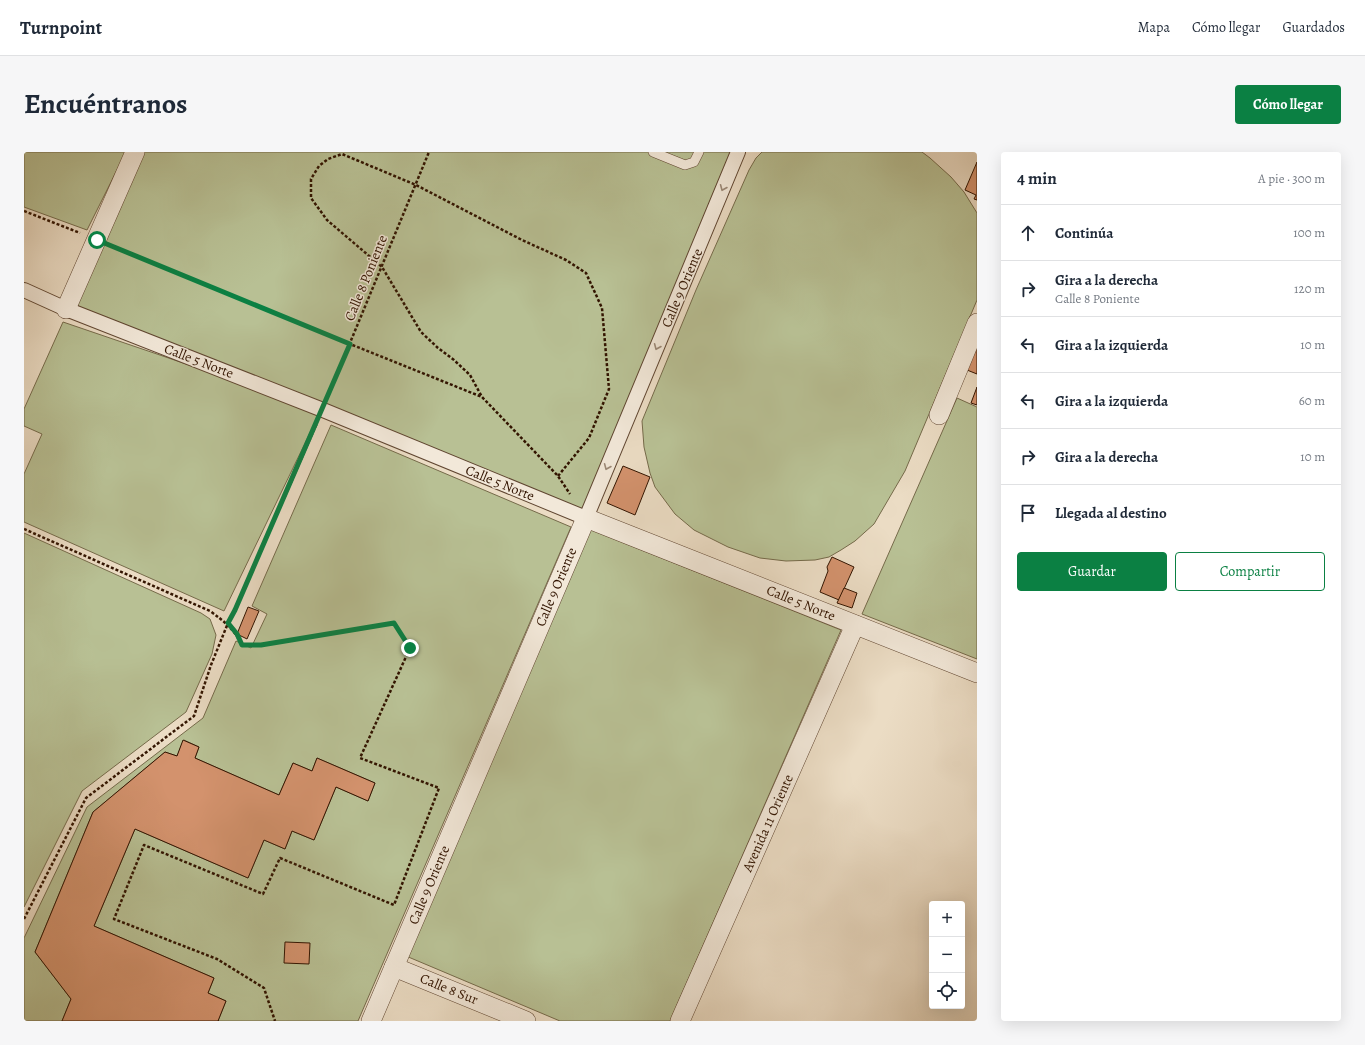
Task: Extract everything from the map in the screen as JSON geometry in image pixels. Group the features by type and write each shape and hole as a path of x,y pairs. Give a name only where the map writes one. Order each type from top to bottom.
{"street":[{"path":"66,309 135,152"},
{"name":"Calle 9 Oriente","path":"371,1021 586,518 738,152"},
{"name":"Calle 5 Norte","path":"24,290 66,309 322,410 586,518 977,673"},
{"path":"939,415 975,332"},
{"name":"Avenida 11 Oriente","path":"680,1021 855,625"},
{"name":"Calle 8 Sur","path":"394,967 526,1021"}],"lane":[{"path":"653,152 685,165 694,162 699,152"}],"path":[{"path":"337,152 416,185 522,240 566,260 586,273 602,308 609,389 589,438 558,476"},
{"name":"Calle 8 Poniente","path":"24,919 86,798 124,767 194,716 211,665 228,623 322,410 429,152"},
{"path":"342,154 328,159 319,166 311,179 312,198 328,220 382,267 421,332 470,375 482,397 558,476 586,518"},
{"path":"24,211 482,397"},
{"path":"24,529 210,611 228,623 237,634 242,645 261,645 394,623 410,648 360,758 439,788 394,905 280,858 263,894 144,845 114,919 217,959 264,988 275,1021"}],"green space":[{"path":"24,152 126,152 87,230 24,207"},
{"path":"141,152 736,152 584,515 71,305"},
{"path":"762,152 922,152 951,177 964,192 977,213 977,300 905,471 874,524 855,541 841,550 829,557 815,560 786,561 760,558 728,547 694,530 675,514 655,487 644,447 642,421 696,290 749,170 756,158"},
{"path":"63,322 321,410 224,611 24,522 24,474 42,434 24,426 24,409"},
{"path":"957,398 977,407 977,659 862,614"},
{"path":"331,425 571,527 358,1021 218,1021 226,1001 208,993 214,978 94,926 135,829 248,878 264,840 285,849 292,831 314,840 336,787 368,801 375,783 317,758 312,771 293,763 279,795 195,758 199,747 184,740 177,756 165,752 93,812 35,952 71,999 62,1021 24,1021 24,938 87,807 203,718 236,641 251,648 267,614 252,606"},
{"path":"587,528 841,630 670,1021 560,1021 406,956"},
{"path":"24,533 201,613 210,619 216,635 212,654 186,712 82,791 24,907"}],"building":[{"path":"977,162 977,200 974,199 976,195 965,190"},
{"path":"977,347 977,374 967,370"},
{"path":"977,387 977,405 971,403"},
{"path":"623,466 650,477 635,515 607,503"},
{"path":"832,557 854,567 839,600 820,592 828,571 827,567"},
{"path":"844,588 857,593 852,608 837,603"},
{"path":"248,607 259,611 247,639 237,634"},
{"path":"183,740 199,747 195,758 279,795 293,763 312,771 317,758 375,783 368,801 336,787 314,840 292,831 285,849 264,840 248,878 135,829 94,926 214,978 208,993 226,1001 218,1021 62,1021 71,999 35,952 93,812 165,752 177,756"},
{"path":"285,942 310,943 309,964 284,963"}],"route":[{"path":"97,240 350,344 235,610 228,623 237,634 242,645 261,645 394,623 410,648"}]}
